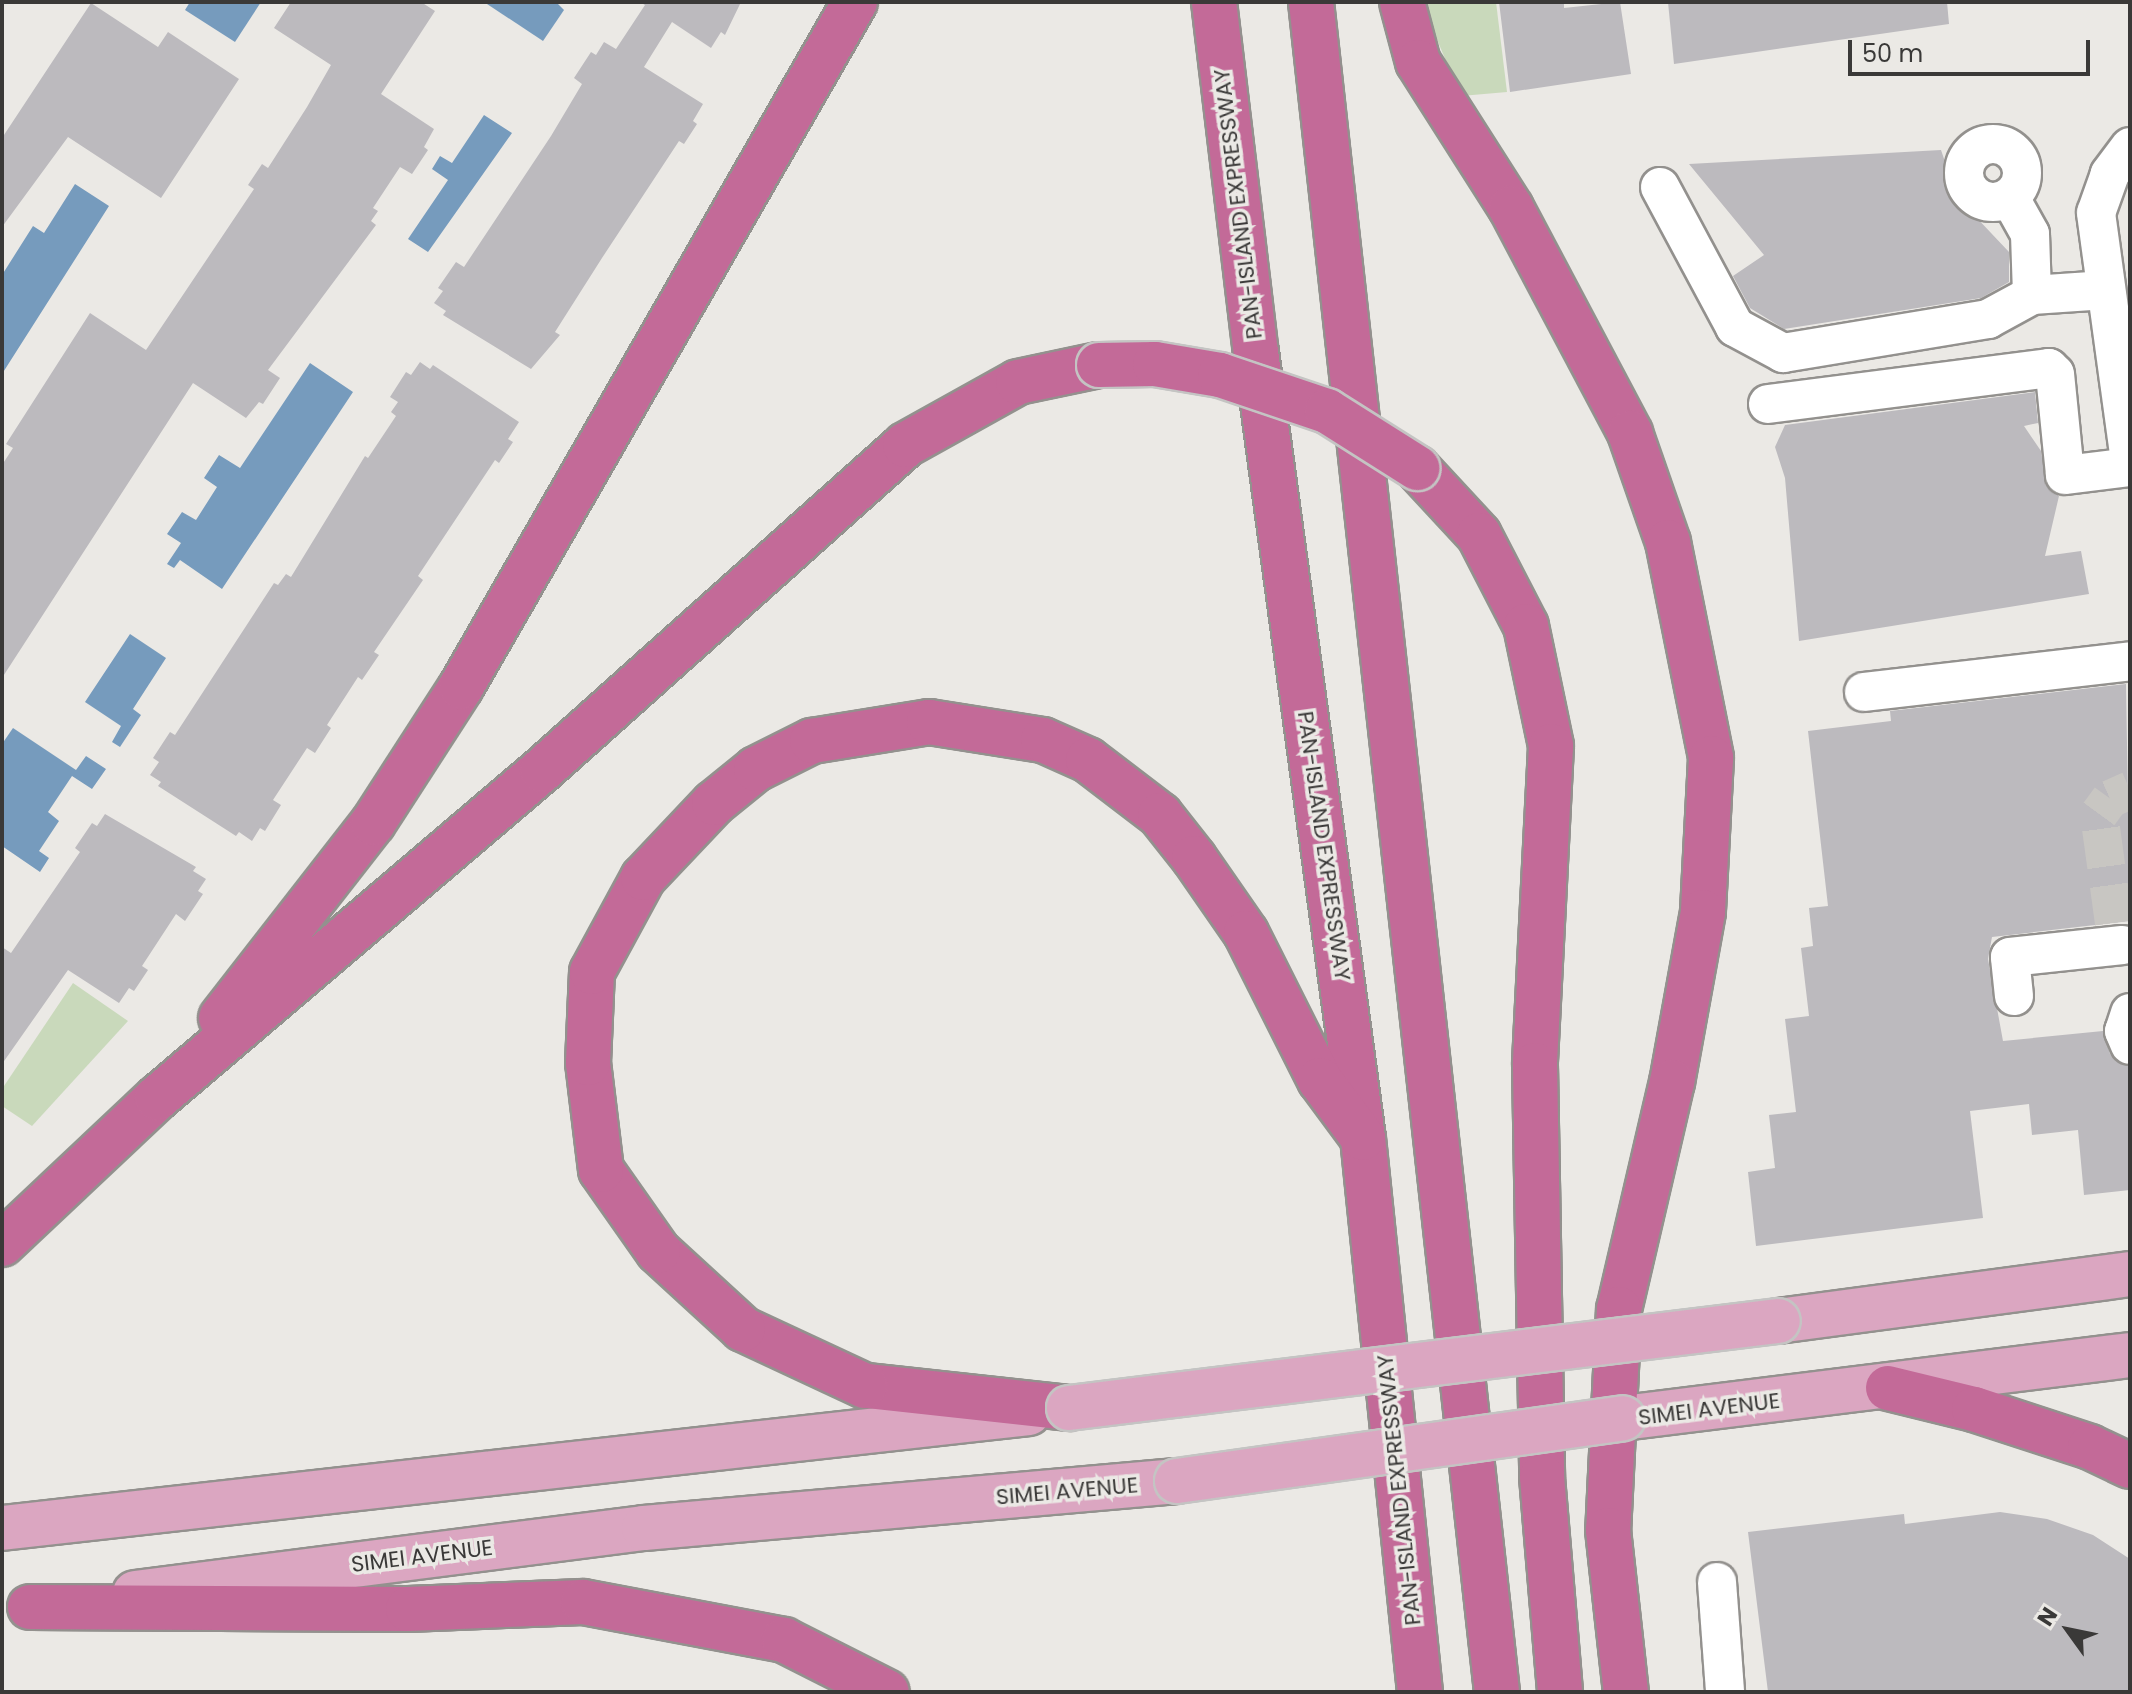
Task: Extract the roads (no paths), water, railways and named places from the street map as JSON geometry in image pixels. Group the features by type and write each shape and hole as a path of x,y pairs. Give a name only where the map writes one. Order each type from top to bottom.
{"highway":[{"path":"157,1098 373,823 461,687 855,2"},
{"name":"PAN-ISLAND EXPRESSWAY","path":"1214,2 1256,352 1363,1138 1420,1692"},
{"path":"1311,2 1497,1692"},
{"path":"1402,2 1418,62 1511,208 1630,433 1668,542 1711,758 1703,912 1672,1082 1619,1309 1608,1530 1626,1692"},
{"path":"2,1244 157,1098 542,770 905,445 1018,382 1099,365 1155,364 1220,375 1327,411 1417,468 1479,535 1526,626 1551,746 1535,1065 1542,1477 1560,1692"},
{"path":"1069,1408 865,1386 743,1329 658,1251 601,1170 588,1063 592,972 643,878 714,803 756,769 812,741 929,722 1043,740 1088,760 1160,815 1194,858 1246,933 1305,1043 1320,1080 1363,1138"},
{"path":"1888,1388 1974,1409 2090,1447 2130,1466"},
{"path":"16,1609 408,1609 583,1602 784,1640 887,1692"}],"main road":[{"path":"2,1528 1069,1408 1778,1321 2130,1274"},
{"name":"SIMEI AVENUE","path":"16,1609 644,1528 1177,1481 1623,1418 1888,1388 2130,1355"}],"street":[{"path":"2130,147 2110,174 2096,213 2130,460"},
{"path":"1660,187 1735,327 1783,353 1988,319 2032,295 2106,290"},
{"path":"2010,198 2030,234 2032,295"},
{"path":"1768,404 2041,366 2055,374 2065,475 2130,467"},
{"path":"1864,692 2130,661"},
{"path":"2014,996 2010,957 2122,940"},
{"path":"2130,1013 2124,1031 2130,1045"},
{"path":"1717,1582 1725,1692"}],"water":[{"path":"190,2 261,2 235,42 185,10"},
{"path":"484,2 556,2 564,10 543,41"},
{"path":"484,115 512,133 428,252 408,239 448,180 432,169 440,156 452,163"},
{"path":"75,184 109,206 2,374 2,275 33,226 44,233"},
{"path":"310,363 353,392 222,589 180,560 174,568 167,564 181,543 167,534 182,512 196,520 217,487 204,478 219,455 240,468"},
{"path":"130,634 166,658 133,709 141,715 120,747 112,742 121,726 85,702"},
{"path":"13,728 76,770 86,756 106,769 92,789 72,776 48,812 59,821 39,851 49,858 40,872 2,846 2,744"}],"tunnel":[{"path":"2114,923 2099,814 2110,799 2130,790"}]}
